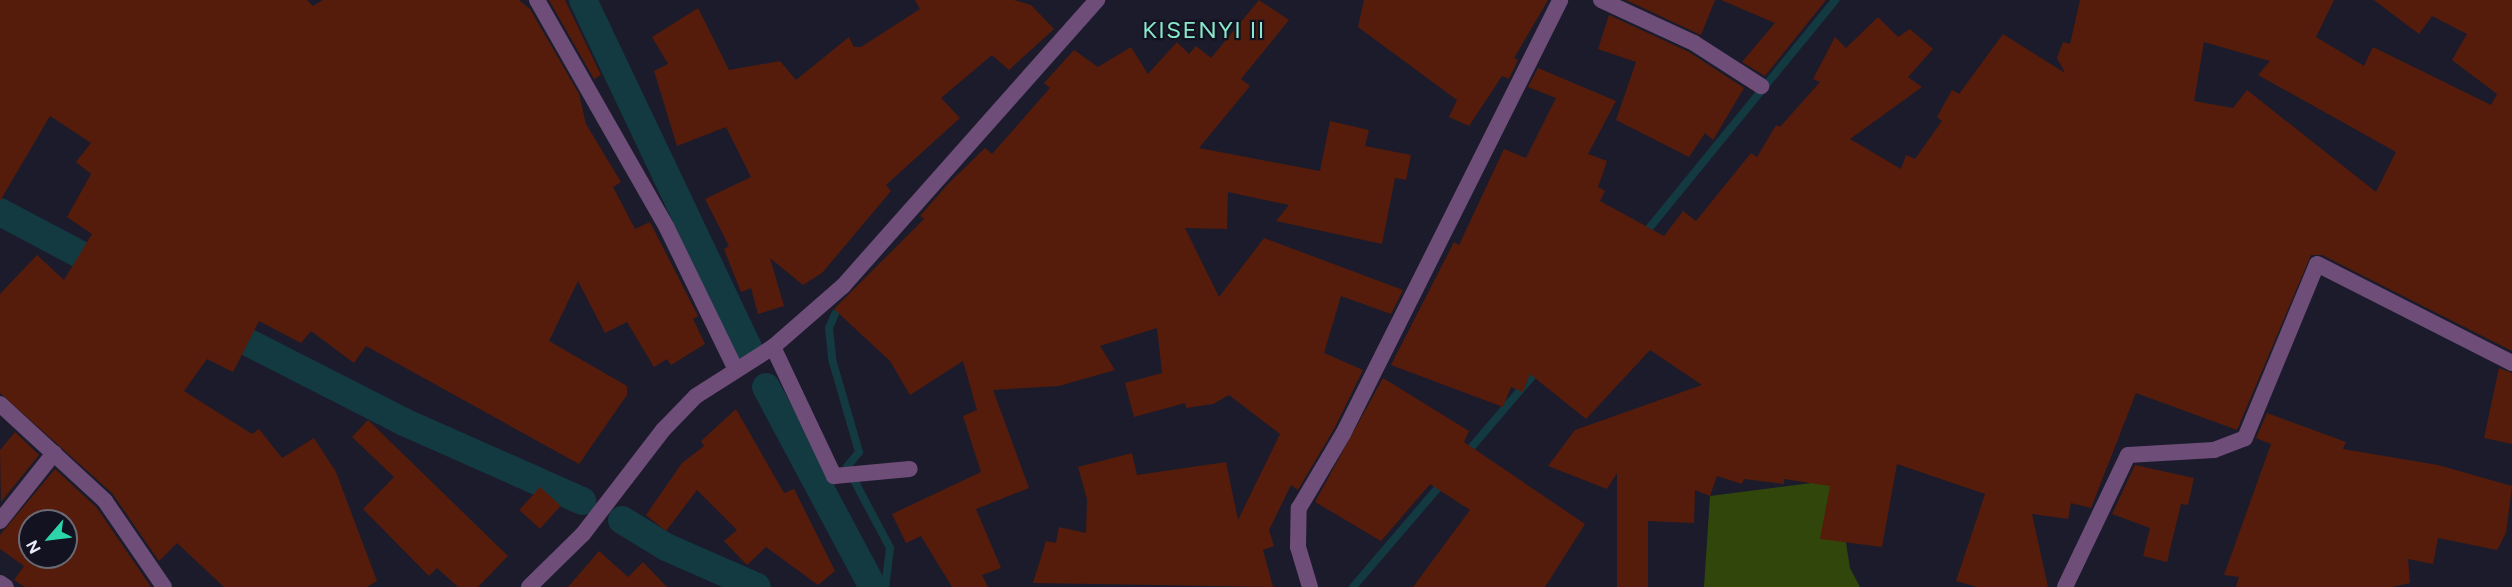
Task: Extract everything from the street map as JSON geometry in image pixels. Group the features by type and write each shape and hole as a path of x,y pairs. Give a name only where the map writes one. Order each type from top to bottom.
{"street":[{"path":"537,0 563,37 667,228 735,368"},
{"path":"529,587 583,534 663,430 735,368 773,347 843,286 1097,0"},
{"path":"1310,587 1298,547 1299,508 1343,434 1560,0"},
{"path":"1601,0 1694,43 1761,87"},
{"path":"2065,587 2128,455 2214,450 2245,438 2317,264 2512,363"},
{"path":"773,347 834,476 910,469"},
{"path":"0,404 54,453 126,527 164,587"},
{"path":"0,521 54,453"},
{"path":"0,583 6,587"}],"green space":[{"path":"1836,480 1850,568 1860,587 1704,587 1710,496"}],"building":[{"path":"0,0 307,0 313,6 323,0 519,0 530,9 579,94 586,124 621,182 613,187 635,229 650,222 698,316 693,319 705,344 671,365 667,359 654,367 627,322 605,333 578,281 549,341 627,386 627,395 579,464 366,346 354,363 311,331 301,343 259,321 233,372 207,359 184,391 252,434 259,429 282,458 314,438 336,472 377,581 367,587 224,587 177,543 159,561 112,493 0,393 0,294 37,255 64,280 92,234 67,217 91,174 76,162 91,143 50,116 0,201"},
{"path":"549,0 565,0 601,75 594,79"},
{"path":"915,0 1014,0 1031,5 1054,29 1009,70 992,55 941,98 960,118 886,185 891,191 822,273 803,285 770,258 784,306 758,314 751,288 741,292 724,249 729,246 705,199 751,177 726,127 677,146 654,71 668,64 652,37 698,8 729,70 780,61 796,80 849,37 854,47 861,47 920,9"},
{"path":"1259,0 1289,20 1241,79 1250,86 1199,148 1320,171 1330,121 1369,130 1365,146 1411,155 1406,180 1395,178 1382,244 1276,221 1289,205 1228,192 1227,229 1185,228 1219,297 1264,238 1403,290 1391,314 1341,296 1324,353 1363,370 1334,429 1298,490 1291,485 1269,530 1274,546 1263,550 1273,587 1033,583 1046,541 1056,543 1059,527 1086,533 1087,499 1078,467 1132,453 1137,475 1226,462 1238,520 1280,434 1229,395 1213,404 1186,408 1185,403 1134,417 1125,383 1162,373 1157,328 1100,346 1115,370 1059,386 993,390 1029,488 976,509 1001,568 982,575 988,587 952,587 921,536 906,543 892,514 981,472 963,416 977,410 963,361 910,395 890,361 834,309 924,219 920,216 948,184 985,148 992,154 1050,88 1044,83 1074,50 1098,67 1131,47 1148,74 1177,42 1189,54 1196,46 1211,58"},
{"path":"1364,0 1548,0 1514,58 1518,60 1509,79 1502,76 1469,126 1449,117 1457,100 1358,27"},
{"path":"1626,0 1715,0 1701,35"},
{"path":"1721,0 1826,0 1765,76 1742,62 1775,23"},
{"path":"2080,0 2334,0 2316,37 2364,66 2373,47 2491,105 2497,94 2452,60 2467,34 2432,16 2419,34 2374,0 2512,0 2512,351 2322,255 2311,255 2237,430 2136,393 2091,508 2071,503 2068,519 2032,514 2048,587 1977,587 1956,581 1985,494 1897,464 1882,547 1820,539 1830,486 1784,479 1784,484 1744,479 1742,484 1717,476 1710,496 1695,490 1694,523 1648,521 1648,587 1617,587 1617,473 1607,489 1548,466 1575,430 1702,385 1650,350 1586,419 1530,374 1523,392 1511,387 1503,407 1391,365 1454,242 1459,245 1504,149 1526,158 1556,98 1528,87 1538,68 1616,101 1588,154 1607,161 1598,187 1605,191 1600,201 1664,236 1683,211 1696,221 1751,153 1757,157 1776,125 1780,127 1820,82 1813,79 1835,37 1846,48 1878,17 1898,37 1910,29 1933,49 1908,77 1922,87 1850,139 1901,169 1906,155 1915,159 1942,121 1937,117 1952,90 1959,94 2003,34 2065,73 2057,58 2063,42 2070,44","holes":["2204,42 2270,61 2258,75 2396,152 2376,192 2247,90 2233,108 2194,101"]},
{"path":"1609,15 1689,52 1744,88 1713,140 1705,133 1689,157 1616,120 1636,62 1598,49"},
{"path":"2499,368 2512,373 2512,444 2484,438"},
{"path":"1383,378 1469,431 1464,442 1585,524 1545,587 1413,587 1470,510 1430,484 1381,541 1315,502"},
{"path":"736,409 784,493 794,489 835,571 818,585 766,547 747,565 724,541 737,530 697,490 666,531 646,515 682,463 704,446 701,441"},
{"path":"2267,413 2346,442 2343,449 2438,465 2512,486 2506,533 2497,550 2438,538 2433,564 2408,559 2410,583 2392,587 2236,587 2239,577 2224,575 2271,444 2256,438"},
{"path":"368,420 508,556 478,587 458,587 437,568 429,576 363,509 394,477 352,437"},
{"path":"15,432 39,455 1,502 0,450"},
{"path":"2135,465 2194,478 2188,505 2181,504 2167,562 2143,556 2150,528 2112,514"},
{"path":"55,469 97,508 151,587 25,587 14,580 22,569 78,569 78,509 22,509"},
{"path":"540,487 561,506 540,529 519,510"},
{"path":"18,513 18,562 0,549 0,535"},
{"path":"599,551 628,577 643,562 667,587 568,587"}],"waterway":[{"path":"583,0 749,350"},
{"path":"1642,237 1835,0"},
{"path":"0,212 115,273"},
{"path":"835,314 829,328 832,359 859,452 847,467 890,548 885,587"},
{"path":"214,325 404,422 582,501"},
{"path":"1464,456 1540,367"},
{"path":"766,387 873,587"},
{"path":"1353,587 1443,482"},
{"path":"622,520 666,547 757,587"}],"district":[{"name":"KISENYI II","path":"1204,30"}]}
